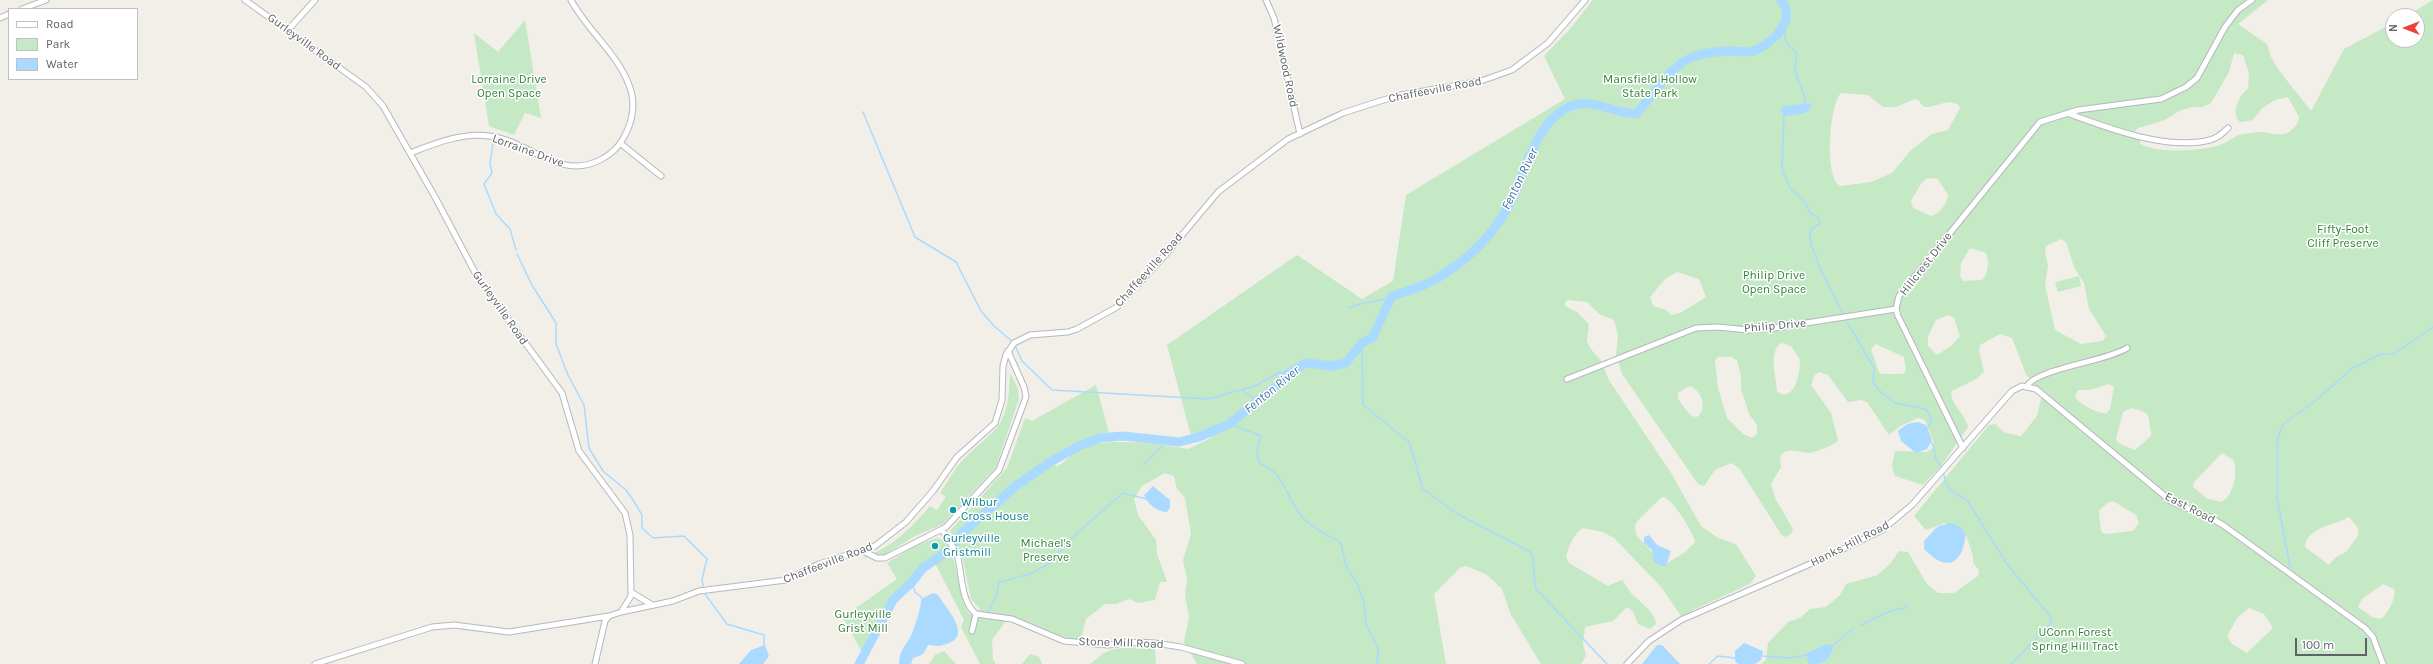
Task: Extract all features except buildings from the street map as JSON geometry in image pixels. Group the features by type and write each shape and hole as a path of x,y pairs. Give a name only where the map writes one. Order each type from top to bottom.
{"street":[{"path":"25,8 46,0"},
{"name":"Gurleyville Road","path":"245,0 366,87 383,106 479,280 562,393 579,451 625,513 630,535 629,567 631,592 630,599 621,612"},
{"path":"288,30 315,0"},
{"name":"Lorraine Drive","path":"410,153 452,139 490,136 556,164 581,166 606,157 620,143 629,128 634,109 630,86 620,68 588,26 572,0"},
{"name":"Wildwood Road","path":"1266,0 1274,18 1300,134"},
{"name":"Chaffeeville Road","path":"621,612 652,605 699,591 786,580 819,564 863,551 884,540 906,522 933,491 957,457 994,423 1001,408 1003,366 1008,351 1014,343 1030,335 1072,331 1117,307 1167,253 1218,192 1275,148 1343,113 1401,95 1474,83 1512,70 1548,43 1585,0"},
{"name":"Hillcrest Drive","path":"1963,448 1921,366 1896,309 1899,296 1998,176 2030,132 2040,122 2066,113 2160,99 2186,87 2197,78 2225,27 2238,10 2252,0"},
{"path":"2066,113 2137,135 2166,141 2210,140 2218,137 2228,128"},
{"path":"620,143 661,176"},
{"name":"Philip Drive","path":"1567,379 1696,328 1718,326 1748,330 1896,309"},
{"name":"Hanks Hill Road","path":"1627,664 1649,641 1681,620 1826,557 1882,530 1912,505 2012,391 2027,386 2033,379 2079,363 2118,354 2127,348"},
{"path":"863,551 877,558 885,558 942,530 998,472 1021,413 1025,392 1008,351"},
{"name":"East Road","path":"2027,386 2036,389 2172,502 2209,517 2223,525 2365,628 2373,637 2383,664"},
{"path":"942,530 957,556 965,593 973,611 976,614 972,631"},
{"path":"631,592 652,605"},
{"path":"315,664 438,626 454,625 508,632 610,616 621,612"},
{"name":"Stone Mill Road","path":"976,614 1012,619 1064,640 1108,645 1154,643 1181,647 1242,664"},
{"path":"595,664 604,625 610,616"}],"green space":[{"path":"1593,0 2268,0 2238,24 2267,44 2271,57 2278,69 2311,111 2344,49 2385,27 2385,48 2425,48 2425,8 2420,8 2433,0 2433,664 1761,664 1766,660 1768,643 1788,622 1800,618 1810,609 1826,607 1840,595 1846,584 1878,575 1890,564 1899,551 1908,552 1927,584 1938,593 1954,593 1978,576 1979,570 1973,563 1973,556 1965,532 1944,523 1926,530 1914,516 1989,425 1995,424 2005,433 2021,436 2037,416 2042,395 2026,374 2012,338 2000,334 1980,345 1979,351 1984,372 1976,379 1952,391 1952,399 1968,427 1941,466 1923,485 1895,476 1892,467 1895,451 1926,452 1932,449 1934,443 1925,420 1918,418 1900,426 1889,435 1867,402 1861,400 1848,402 1828,375 1819,372 1814,376 1811,385 1831,413 1838,440 1815,452 1808,453 1789,451 1780,457 1781,467 1771,484 1776,500 1793,529 1791,534 1785,537 1781,534 1739,468 1731,463 1715,470 1704,486 1698,484 1622,374 1616,355 1618,335 1614,320 1599,314 1587,302 1568,300 1565,302 1565,306 1577,312 1589,324 1587,341 1590,348 1601,361 1609,380 1671,473 1701,526 1718,538 1736,544 1756,576 1750,584 1693,610 1685,617 1681,616 1662,588 1614,538 1603,532 1583,528 1574,537 1570,545 1566,557 1569,563 1608,586 1622,580 1631,593 1650,611 1656,624 1650,629 1638,624 1633,611 1627,607 1613,621 1585,627 1583,643 1586,656 1581,664 1541,664 1511,615 1502,589 1486,574 1466,566 1460,568 1434,594 1446,664 1197,664 1184,642 1189,617 1185,595 1187,579 1183,560 1191,534 1185,498 1177,489 1174,476 1165,473 1142,486 1134,499 1138,515 1156,540 1157,554 1167,582 1160,582 1155,600 1138,603 1129,599 1116,604 1105,604 1086,619 1082,635 1077,640 1058,635 1031,623 1006,621 992,640 993,660 996,664 980,664 961,627 964,620 935,563 916,573 899,593 892,603 874,638 866,660 843,617 897,579 887,563 915,546 936,538 944,541 949,548 953,559 962,597 966,607 971,615 980,609 971,599 962,555 950,531 1007,468 1025,418 1032,421 1096,385 1110,437 1081,445 1052,462 1057,467 1080,449 1094,444 1107,442 1136,442 1188,449 1213,437 1191,436 1167,345 1297,255 1362,299 1393,281 1406,195 1565,99 1544,56 1570,29","holes":["2234,53 2243,55 2249,73 2248,89 2242,95 2236,109 2237,118 2240,122 2253,120 2261,109 2275,100 2288,97 2299,117 2298,122 2287,133 2275,134 2257,132 2241,135 2236,136 2220,145 2202,149 2169,150 2158,149 2141,144 2135,131 2138,128 2165,120 2179,111 2192,107 2202,107 2211,103 2229,72","1841,93 1868,95 1883,107 1896,107 1915,99 1918,100 1924,107 1953,102 1960,108 1948,130 1932,134 1911,150 1892,173 1871,182 1841,186 1835,181 1830,156 1831,125 1837,99","1928,178 1938,179 1948,195 1948,198 1942,208 1931,216 1913,208 1911,201 1922,182","2061,239 2066,242 2074,267 2084,283 2089,309 2106,336 2103,341 2081,344 2055,330 2045,285 2048,266 2045,252 2046,246","1970,248 1986,253 1988,267 1986,275 1982,280 1963,281 1960,276 1961,263","1677,272 1699,279 1706,297 1682,312 1672,315 1666,310 1653,306 1650,297 1665,279","1949,315 1954,318 1960,336 1951,346 1937,355 1928,346 1928,336 1936,320","1782,343 1791,346 1800,360 1798,378 1793,390 1789,393 1783,394 1777,392 1774,366 1777,347","1876,344 1904,357 1906,370 1903,374 1882,374 1879,372 1871,349","1718,357 1731,357 1737,360 1741,376 1741,389 1749,414 1757,425 1757,434 1752,438 1743,434 1727,418 1718,388 1715,360","2108,384 2114,386 2110,409 2107,413 2095,411 2085,406 2075,397 2078,390 2090,390","1689,386 1697,391 1703,404 1697,417 1691,416 1678,399 1678,393","2132,408 2146,413 2149,421 2151,436 2135,450 2118,443 2116,439 2123,412","2222,453 2233,460 2235,465 2234,483 2229,495 2221,502 2206,498 2193,487 2194,482","1663,497 1672,503 1682,516 1691,531 1695,542 1684,553 1664,565 1637,536 1635,530 1636,523 1640,518","2113,501 2136,515 2139,523 2133,531 2105,534 2101,532 2099,511 2107,503","2349,517 2358,528 2358,536 2346,552 2336,557 2329,565 2305,547 2307,540 2310,535 2316,531","2383,584 2394,589 2394,597 2386,614 2380,619 2372,617 2358,607 2362,599","2249,608 2264,614 2273,628 2247,653 2232,644 2227,636 2238,617"]},
{"name":"Lorraine Drive Open Space","path":"525,20 541,118 525,113 514,135 489,126 474,33 498,52"},
{"path":"2079,276 2081,286 2058,292 2055,282"},
{"path":"1010,373 1018,389 1019,399 996,467 943,524 913,537 883,556 861,558 891,544 915,523 930,506 937,510 946,497 940,493 955,469 992,433 1003,417 1007,407"},
{"path":"1146,646 1155,648 1156,664 1090,664 1104,653 1114,649"},
{"path":"944,651 956,664 929,664 935,655"},
{"path":"1030,654 1039,657 1042,664 1022,664"}],"water":[{"path":"1811,103 1810,109 1805,113 1785,116 1780,111 1784,106"},
{"path":"1918,422 1926,425 1932,440 1927,449 1916,453 1901,441 1898,431 1907,424"},
{"path":"1153,486 1170,500 1170,508 1167,512 1157,509 1145,498 1144,495"},
{"path":"1952,523 1960,527 1966,534 1964,545 1957,559 1946,563 1939,561 1924,549 1924,541 1938,526"},
{"path":"1649,535 1657,545 1671,551 1666,566 1662,566 1654,562 1652,550 1644,543 1644,537"},
{"path":"933,593 938,595 956,623 958,630 957,636 952,641 941,646 928,645 923,654 913,658 911,664 899,664 901,652 911,636 916,623 921,599"},
{"path":"1744,643 1763,651 1761,660 1755,664 1738,664 1735,661 1735,651"},
{"path":"1826,644 1833,646 1832,651 1826,661 1810,664 1807,660 1807,653"},
{"path":"765,645 769,656 763,664 739,664 751,650"},
{"path":"1657,645 1662,645 1680,664 1642,664"}],"waterway":[{"name":"Fenton River","path":"859,664 893,600 912,582 923,568 951,549 961,534 1017,485 1052,461 1079,446 1100,438 1123,436 1179,442 1199,437 1229,424 1278,385 1286,375 1306,363 1332,366 1346,363 1362,343 1373,337 1391,297 1434,280 1466,258 1485,239 1508,207 1537,141 1544,128 1553,118 1563,110 1582,104 1591,104 1636,114 1670,73 1683,62 1694,56 1714,52 1752,52 1769,42 1776,36 1785,23 1785,8 1781,0"},
{"path":"1786,24 1785,38 1797,54 1795,70 1805,98 1805,105"},
{"path":"863,112 915,237 956,262 981,311 994,326 1014,343 1022,361 1052,390 1208,399 1255,386 1280,372 1286,375"},
{"path":"1784,115 1782,170 1791,189 1805,202 1809,212 1819,218 1819,224 1813,227 1810,232 1812,248 1822,273 1843,314"},
{"path":"493,143 490,163 492,173 484,184 496,214 510,229 516,250"},
{"path":"517,254 532,285 556,323 556,344 568,375 584,405 589,448 603,471 626,490 633,500 642,515 642,528 653,538 684,536 707,559 702,579 703,586"},
{"path":"1348,308 1391,297"},
{"path":"1847,322 1874,368 1873,383 1882,393 1895,403 1926,409 1931,418 1928,428"},
{"path":"2290,567 2277,497 2277,441 2283,424 2318,399 2351,369 2381,354 2394,354 2433,327"},
{"path":"1362,343 1363,405 1409,442 1423,489 1456,513 1532,553 1536,589 1607,664"},
{"path":"1242,390 1258,401"},
{"path":"1229,424 1261,436 1257,450 1259,463 1274,472 1279,478 1295,507 1308,523 1341,543 1346,566 1358,585 1364,603 1366,625 1378,648 1377,664"},
{"path":"1144,464 1168,441"},
{"path":"1931,442 1934,447 1936,460 1942,467"},
{"path":"1944,475 1946,484 1951,491 1967,500 2007,564 2050,616 2051,622 2047,628 2011,664"},
{"path":"988,612 996,597 999,582 1030,574 1050,563 1078,532 1123,493 1147,499"},
{"path":"912,582 915,592 922,598"},
{"path":"705,594 727,624 764,635 764,645"},
{"path":"1861,625 1890,611 1904,608 1908,605"},
{"path":"1831,647 1854,628"},
{"path":"1762,656 1789,658 1808,655"},
{"path":"1709,664 1718,656 1735,658"}],"place":[{"name":"Wilbur Cross House","path":"953,510"},
{"name":"Gurleyville Gristmill","path":"935,546"}],"park label":[{"name":"Mansfield Hollow State Park","path":"1650,87"},
{"name":"Fifty-Foot Cliff Preserve","path":"2343,237"},
{"name":"Philip Drive Open Space","path":"1774,283"},
{"name":"Michael's Preserve","path":"1046,551"},
{"name":"Gurleyville Grist Mill","path":"863,622"},
{"name":"UConn Forest Spring Hill Tract","path":"2075,640"}]}
